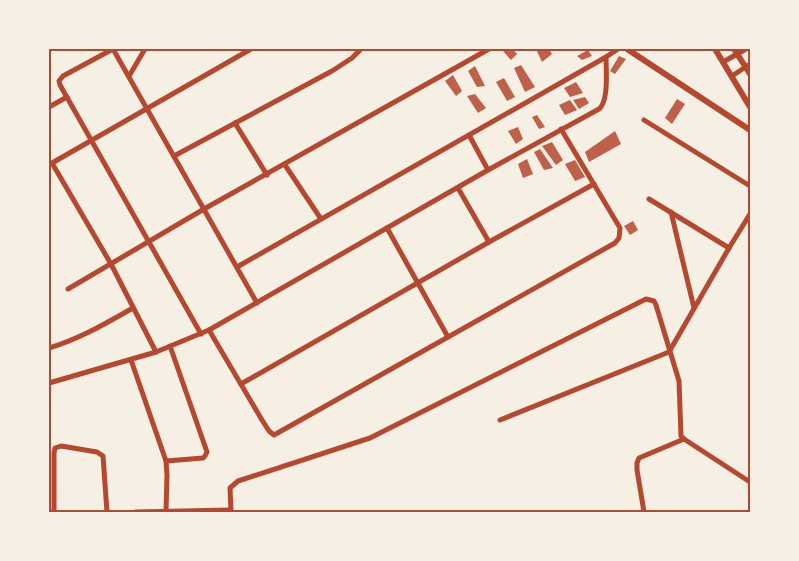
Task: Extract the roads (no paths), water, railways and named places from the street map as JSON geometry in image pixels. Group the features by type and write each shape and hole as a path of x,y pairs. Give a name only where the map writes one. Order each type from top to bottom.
{"street":[{"path":"201,334 60,85 61,78 112,49 258,303"},
{"path":"128,76 145,49"},
{"path":"156,352 111,264 50,163 251,49"},
{"path":"353,49 360,51"},
{"path":"68,289 204,209 286,165 489,49"},
{"path":"237,267 618,49"},
{"path":"627,49 750,130"},
{"path":"715,49 750,107"},
{"path":"723,62 736,51 746,49"},
{"path":"174,156 332,71 360,51"},
{"path":"736,51 748,66 750,74"},
{"path":"49,382 131,360 201,334 602,106 605,98 606,57"},
{"path":"732,76 748,66"},
{"path":"49,107 67,96"},
{"path":"644,120 750,186"},
{"path":"235,123 267,175"},
{"path":"209,330 265,426 274,435 615,243 619,238 620,228 561,129"},
{"path":"469,135 488,170"},
{"path":"286,165 321,219"},
{"path":"241,384 594,184"},
{"path":"458,188 489,242"},
{"path":"650,199 729,248"},
{"path":"671,212 694,309"},
{"path":"500,420 669,352 750,214"},
{"path":"387,228 448,337"},
{"path":"135,512 230,511 230,488 238,481 370,438 646,300 654,301 656,305 679,381 681,433 684,439 750,482"},
{"path":"49,348 85,335 133,308"},
{"path":"166,461 203,458 207,454 170,346"},
{"path":"131,360 166,461 166,511"},
{"path":"644,512 637,470 639,458 684,439"},
{"path":"54,512 54,453 55,448 61,446 97,452 103,456 106,512"}]}
